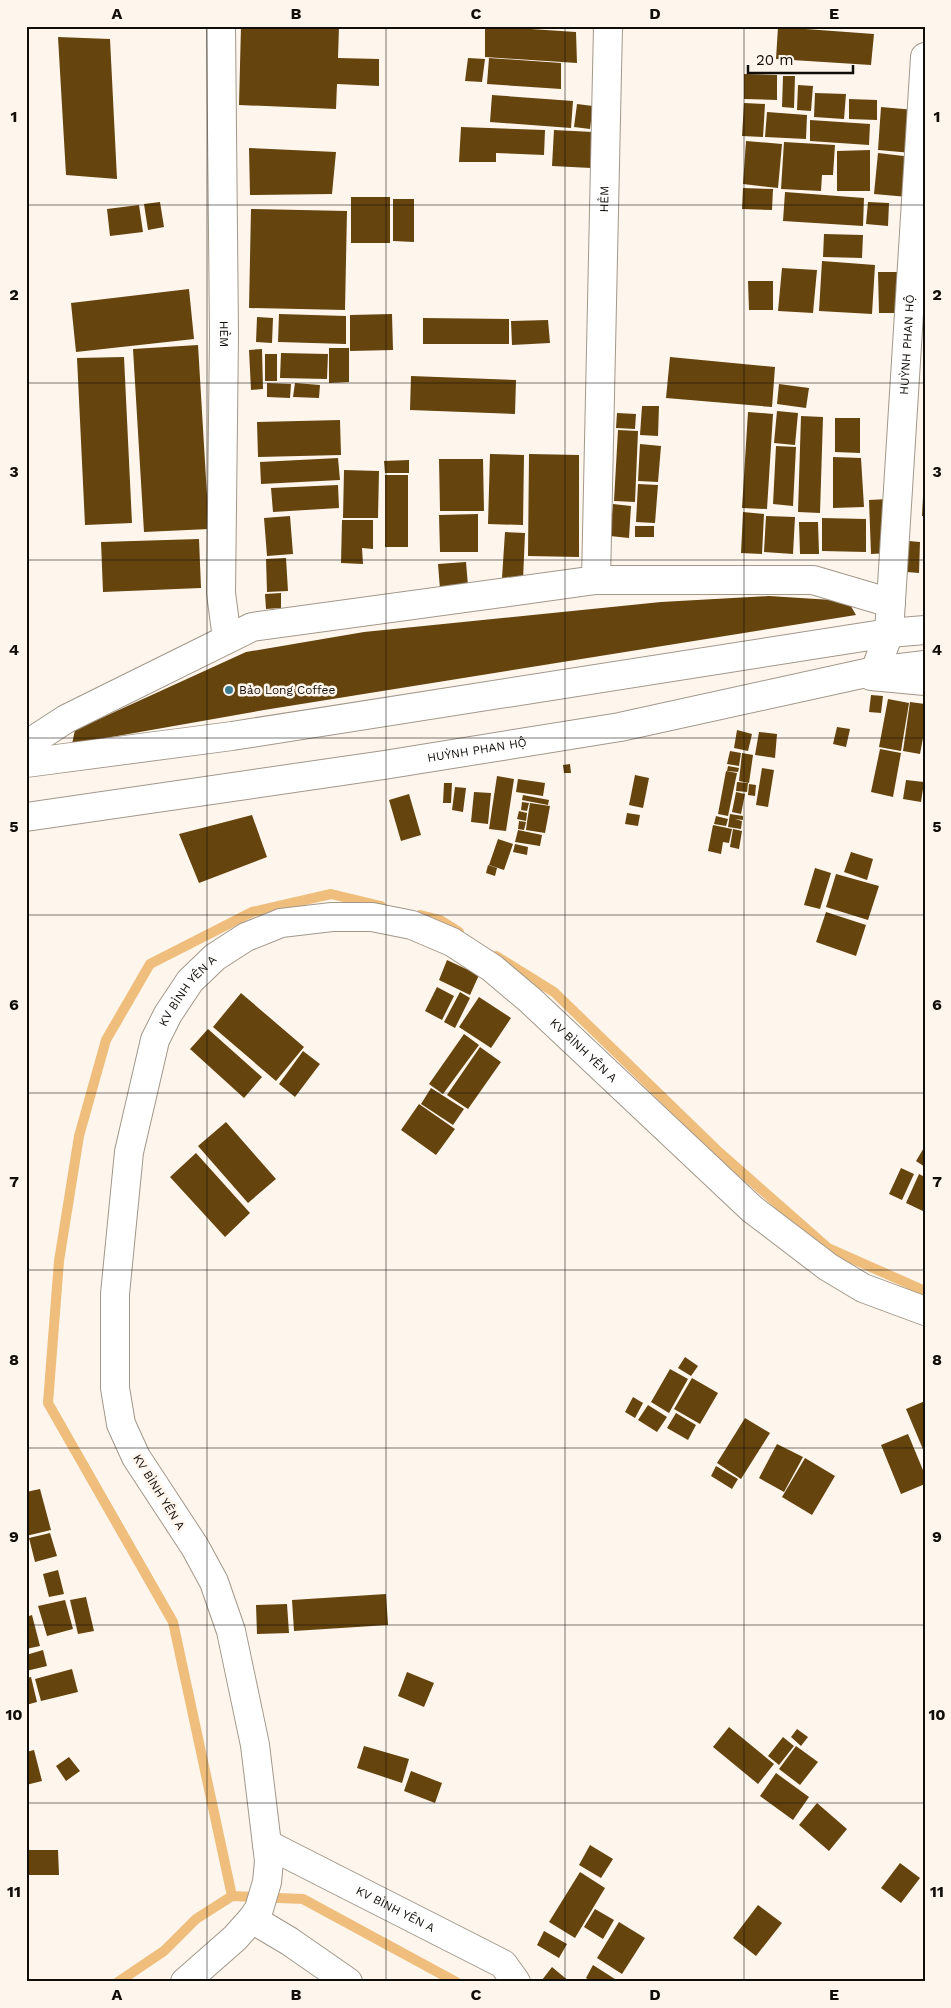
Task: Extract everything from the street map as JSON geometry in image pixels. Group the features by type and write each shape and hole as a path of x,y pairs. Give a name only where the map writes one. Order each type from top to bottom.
{"street":[{"name":"HẺM","path":"221,26 224,335 221,594 227,639"},
{"name":"HẺM","path":"596,580 608,26"},
{"name":"HUỲNH PHAN HỘ","path":"875,671 889,633 925,57"},
{"path":"26,745 66,719 252,627 596,580 813,580 891,603"},
{"path":"26,763 232,736 889,633 925,630"},
{"name":"HUỲNH PHAN HỘ","path":"26,816 384,765 620,727 875,671 925,666"},
{"path":"875,671 871,676 925,681"},
{"name":"KV BÌNH YÊN A","path":"185,1982 235,1938 255,1914 267,1882 268,1852 255,1745 232,1631 210,1575 195,1547 136,1458 121,1424 114,1388 116,1285 129,1152 155,1040 168,1014 190,981 215,957 246,937 281,923 332,917 372,917 412,925 452,942 492,968 530,1000 752,1209 828,1266 863,1288 925,1311"},
{"name":"KV BÌNH YÊN A","path":"268,1852 503,1964 516,1982"},
{"path":"255,1914 289,1941 348,1982"}],"building":[{"path":"241,26 339,26 338,58 379,59 379,86 337,84 336,109 239,105"},
{"path":"485,26 576,32 577,63 485,57"},
{"path":"778,27 874,34 871,65 776,59"},
{"path":"58,37 110,39 117,179 66,175"},
{"path":"468,58 485,59 482,82 465,81"},
{"path":"489,58 561,63 561,89 487,84"},
{"path":"744,74 777,75 777,100 744,99"},
{"path":"783,76 795,76 794,108 782,107"},
{"path":"798,85 813,86 811,111 797,110"},
{"path":"815,93 846,94 844,119 814,117"},
{"path":"492,95 573,101 571,128 490,122"},
{"path":"849,99 877,100 877,120 849,119"},
{"path":"744,103 765,104 763,137 742,136"},
{"path":"577,104 593,106 590,129 574,127"},
{"path":"881,107 915,110 912,153 878,150"},
{"path":"767,112 807,115 806,139 765,137"},
{"path":"810,120 870,124 869,145 810,141"},
{"path":"461,127 545,130 544,155 496,153 496,162 459,162"},
{"path":"554,130 593,132 591,168 552,166"},
{"path":"746,141 782,144 778,188 743,184"},
{"path":"784,142 835,145 833,175 822,175 821,191 781,189"},
{"path":"249,148 336,152 332,194 250,195"},
{"path":"870,150 870,191 837,191 837,151"},
{"path":"878,153 912,157 908,197 874,194"},
{"path":"743,188 773,189 772,210 742,209"},
{"path":"785,192 864,198 863,226 783,221"},
{"path":"351,197 390,197 390,243 351,243"},
{"path":"393,199 414,199 414,242 393,241"},
{"path":"160,202 164,227 148,230 144,204"},
{"path":"868,202 889,203 888,226 866,224"},
{"path":"139,205 143,232 110,236 107,209"},
{"path":"251,209 347,211 345,310 249,308"},
{"path":"824,234 863,235 862,258 823,257"},
{"path":"822,261 875,265 872,314 819,311"},
{"path":"782,268 817,270 813,313 778,311"},
{"path":"878,272 900,272 901,313 879,313"},
{"path":"748,281 773,281 773,310 749,310"},
{"path":"189,289 194,339 76,352 71,303"},
{"path":"279,314 346,316 346,344 278,342"},
{"path":"392,314 393,350 350,351 350,315"},
{"path":"257,317 273,318 272,343 256,342"},
{"path":"423,318 509,319 509,344 423,344"},
{"path":"548,320 550,343 512,345 511,321"},
{"path":"198,345 209,529 144,532 133,349"},
{"path":"329,348 349,348 349,382 329,383"},
{"path":"262,349 263,389 251,390 249,350"},
{"path":"281,353 328,354 327,379 280,378"},
{"path":"265,354 277,354 277,381 265,381"},
{"path":"124,357 132,523 85,525 77,358"},
{"path":"670,357 775,367 772,407 666,398"},
{"path":"411,376 516,380 515,414 410,410"},
{"path":"267,383 291,384 290,398 267,397"},
{"path":"295,383 320,385 319,398 293,397"},
{"path":"779,384 809,388 806,408 777,404"},
{"path":"642,406 659,406 658,436 640,435"},
{"path":"777,411 798,413 795,445 774,443"},
{"path":"748,412 773,414 767,509 742,508"},
{"path":"617,413 636,414 635,429 616,428"},
{"path":"801,416 823,417 820,513 798,512"},
{"path":"835,418 860,418 860,453 835,452"},
{"path":"340,420 341,455 258,457 257,422"},
{"path":"618,430 638,431 635,502 614,501"},
{"path":"640,444 661,446 658,482 638,481"},
{"path":"776,446 796,447 793,506 773,504"},
{"path":"490,454 524,455 523,525 488,524"},
{"path":"529,454 579,455 579,557 528,556"},
{"path":"833,457 861,458 864,507 833,508"},
{"path":"338,458 340,480 261,484 260,462"},
{"path":"439,459 483,459 484,511 440,511"},
{"path":"409,460 409,473 385,473 384,461"},
{"path":"344,470 379,471 378,518 343,518"},
{"path":"385,475 408,475 408,547 385,547"},
{"path":"638,484 658,485 655,523 636,522"},
{"path":"338,485 339,508 273,512 271,488"},
{"path":"923,497 925,497 925,516 922,516"},
{"path":"888,499 890,553 871,554 869,500"},
{"path":"613,504 631,506 629,538 610,536"},
{"path":"743,512 764,514 762,554 741,553"},
{"path":"478,514 478,552 440,552 439,515"},
{"path":"290,516 293,554 267,556 264,518"},
{"path":"766,516 795,517 793,554 764,552"},
{"path":"822,518 866,519 866,552 822,551"},
{"path":"342,520 373,520 373,549 362,548 363,564 341,563"},
{"path":"799,522 818,522 819,554 800,554"},
{"path":"635,526 654,526 654,537 635,537"},
{"path":"505,532 525,533 523,580 502,578"},
{"path":"199,539 201,588 103,592 101,542"},
{"path":"909,541 920,542 919,573 907,572"},
{"path":"286,558 288,591 267,592 266,559"},
{"path":"466,562 468,586 440,589 438,564"},
{"path":"281,593 281,608 266,609 265,594"},
{"path":"769,596 848,601 856,615 264,710 72,744 75,730 246,652 364,632 661,602"},
{"path":"871,695 883,696 881,713 869,712"},
{"path":"888,699 909,703 901,751 879,747"},
{"path":"910,702 925,704 925,727 920,754 903,751"},
{"path":"837,727 850,729 846,747 833,744"},
{"path":"737,730 752,734 748,751 734,748"},
{"path":"759,732 777,734 775,758 755,755"},
{"path":"880,749 901,753 893,797 871,792"},
{"path":"730,751 741,753 739,766 727,764"},
{"path":"742,753 753,755 749,783 739,781"},
{"path":"570,764 571,773 564,773 563,765"},
{"path":"728,766 739,768 738,772 727,771"},
{"path":"762,768 774,770 768,807 756,805"},
{"path":"726,771 737,773 728,816 718,814"},
{"path":"635,775 649,778 643,808 629,805"},
{"path":"497,776 514,779 506,831 489,829"},
{"path":"518,779 545,783 543,796 516,792"},
{"path":"906,780 924,782 921,802 903,799"},
{"path":"737,782 748,783 747,792 736,791"},
{"path":"444,783 452,783 451,803 443,803"},
{"path":"749,784 756,785 755,796 748,795"},
{"path":"455,787 466,788 463,812 452,810"},
{"path":"474,792 491,793 488,824 471,822"},
{"path":"736,792 745,794 741,814 732,812"},
{"path":"409,794 421,835 401,841 389,800"},
{"path":"523,795 549,800 548,805 522,800"},
{"path":"522,802 529,803 527,811 521,810"},
{"path":"530,803 550,806 545,833 526,830"},
{"path":"519,811 527,813 526,821 517,819"},
{"path":"627,813 640,815 638,826 625,824"},
{"path":"730,814 743,816 743,820 735,819 742,821 741,829 728,827"},
{"path":"252,815 267,857 199,883 179,834"},
{"path":"716,816 728,819 726,826 714,824"},
{"path":"519,821 526,822 524,830 518,829"},
{"path":"713,825 732,829 729,843 723,842 721,854 708,851"},
{"path":"733,829 742,831 739,849 730,847"},
{"path":"518,830 542,835 540,846 515,842"},
{"path":"498,839 513,844 504,870 489,865"},
{"path":"515,844 528,847 527,855 513,852"},
{"path":"851,852 873,859 867,880 844,872"},
{"path":"488,865 497,868 495,876 486,873"},
{"path":"815,868 831,873 820,909 804,905"},
{"path":"836,874 879,886 868,920 826,907"},
{"path":"826,912 866,925 856,956 816,942"},
{"path":"447,960 479,975 470,995 439,980"},
{"path":"437,987 454,996 442,1020 425,1011"},
{"path":"460,992 470,998 455,1028 444,1022"},
{"path":"241,993 304,1047 276,1081 213,1027"},
{"path":"479,997 511,1018 491,1048 459,1027"},
{"path":"208,1029 262,1077 244,1098 190,1049"},
{"path":"464,1034 479,1045 443,1094 429,1084"},
{"path":"480,1047 501,1062 468,1109 447,1095"},
{"path":"303,1051 320,1064 295,1097 279,1084"},
{"path":"431,1088 464,1109 453,1125 421,1104"},
{"path":"419,1104 455,1129 436,1155 401,1130"},
{"path":"226,1122 276,1179 248,1203 198,1146"},
{"path":"925,1146 925,1167 916,1161"},
{"path":"196,1153 250,1213 225,1237 170,1177"},
{"path":"901,1168 914,1174 902,1200 889,1194"},
{"path":"919,1174 925,1177 925,1212 906,1203"},
{"path":"685,1357 698,1366 691,1376 678,1368"},
{"path":"670,1369 688,1379 669,1413 651,1402"},
{"path":"692,1378 718,1393 700,1424 674,1409"},
{"path":"633,1397 643,1403 635,1418 625,1412"},
{"path":"925,1401 925,1454 906,1409"},
{"path":"648,1405 667,1417 657,1432 638,1420"},
{"path":"676,1413 696,1425 688,1440 667,1428"},
{"path":"745,1418 770,1433 741,1479 717,1463"},
{"path":"908,1434 925,1475 925,1484 901,1494 881,1445"},
{"path":"777,1444 803,1457 784,1492 759,1478"},
{"path":"805,1458 835,1476 812,1515 782,1497"},
{"path":"716,1466 738,1479 732,1489 711,1476"},
{"path":"40,1489 51,1530 26,1536 26,1492"},
{"path":"50,1533 57,1556 35,1562 29,1538"},
{"path":"58,1570 64,1594 49,1597 43,1574"},
{"path":"386,1594 388,1625 294,1631 292,1600"},
{"path":"86,1597 94,1631 78,1634 70,1600"},
{"path":"65,1600 73,1629 47,1636 38,1606"},
{"path":"287,1604 289,1633 257,1634 256,1605"},
{"path":"32,1615 40,1646 26,1649 26,1617"},
{"path":"43,1650 47,1666 26,1671 26,1655"},
{"path":"72,1669 78,1692 41,1701 35,1679"},
{"path":"407,1672 434,1683 424,1707 398,1696"},
{"path":"31,1677 37,1702 26,1705 26,1678"},
{"path":"729,1727 774,1764 758,1784 713,1747"},
{"path":"797,1729 808,1737 801,1746 791,1737"},
{"path":"783,1737 794,1746 779,1765 768,1756"},
{"path":"364,1746 409,1759 402,1783 357,1768"},
{"path":"796,1746 818,1762 800,1785 779,1769"},
{"path":"34,1750 42,1781 26,1785 26,1752"},
{"path":"69,1757 80,1771 66,1781 56,1766"},
{"path":"411,1771 442,1783 435,1803 404,1791"},
{"path":"776,1773 809,1797 793,1820 760,1796"},
{"path":"817,1803 847,1829 829,1851 799,1825"},
{"path":"590,1845 613,1859 601,1878 579,1865"},
{"path":"26,1850 58,1850 59,1875 26,1875"},
{"path":"900,1863 920,1878 901,1903 881,1888"},
{"path":"580,1872 605,1888 575,1938 549,1922"},
{"path":"758,1905 782,1923 756,1956 733,1938"},
{"path":"595,1909 614,1920 603,1939 584,1927"},
{"path":"619,1922 645,1938 622,1974 597,1958"},
{"path":"544,1931 567,1944 559,1958 537,1945"},
{"path":"593,1965 618,1981 592,1982 586,1978"},
{"path":"552,1967 570,1982 544,1982 542,1980"}],"waterway":[{"path":"118,1982 164,1951 196,1919 232,1896 173,1622 48,1403 59,1261 79,1136 106,1040 150,964 252,912 331,894 381,906"},
{"path":"420,915 440,920 459,932"},
{"path":"496,956 554,992 719,1152 828,1248 925,1291"},
{"path":"232,1896 303,1899 456,1982"}],"place":[{"name":"Bảo Long Coffee","path":"229,690"}]}
